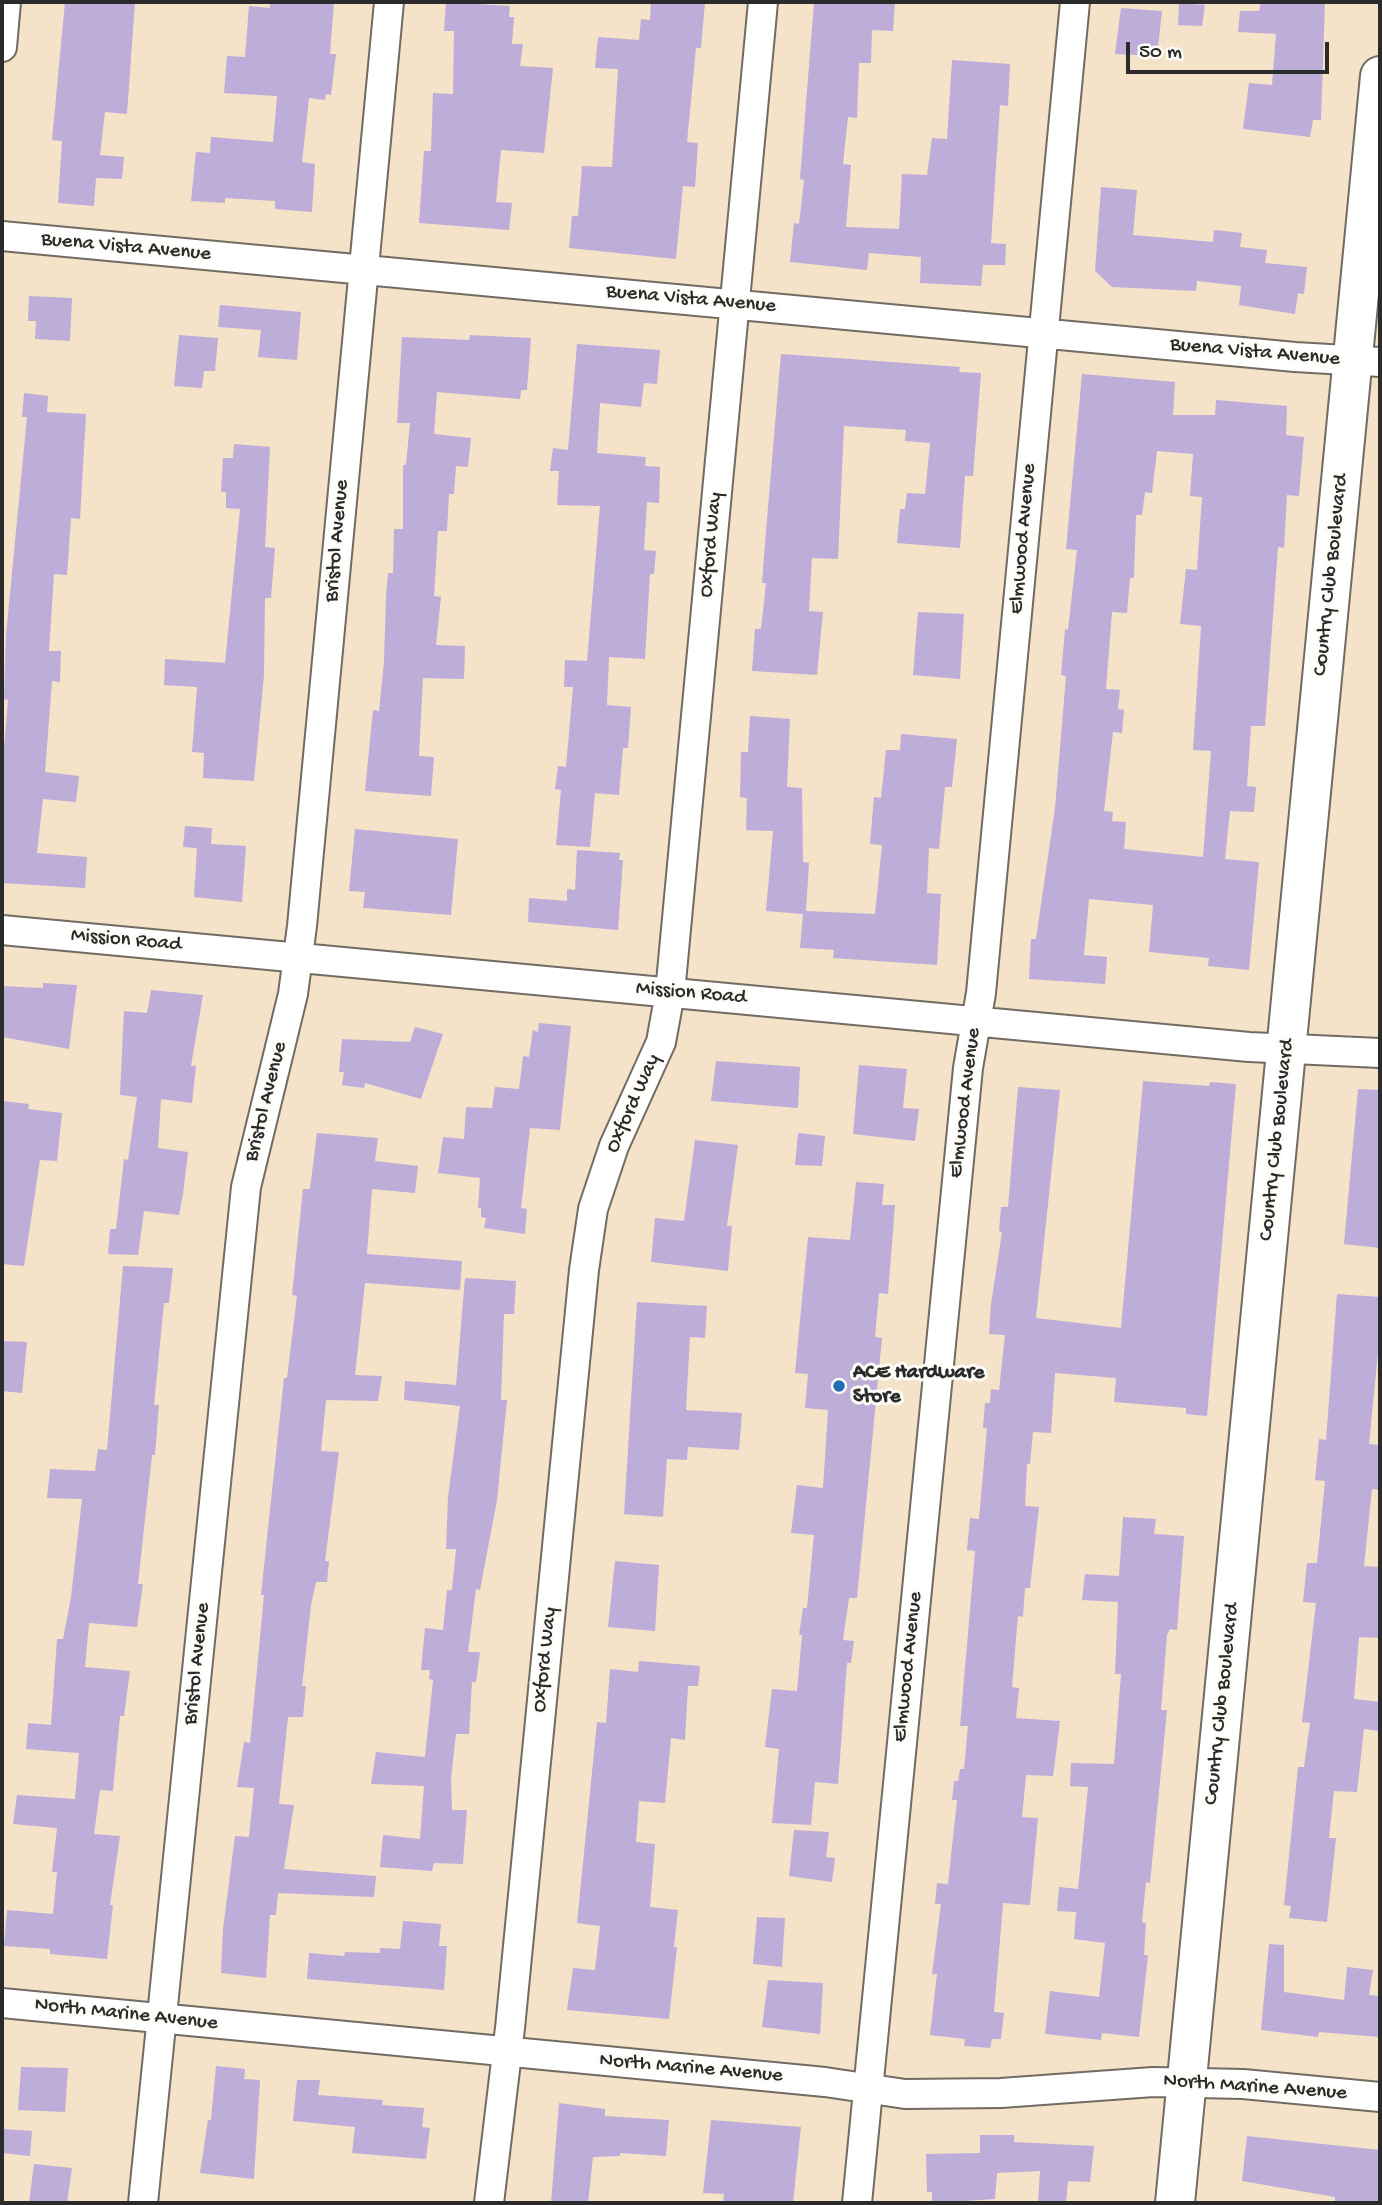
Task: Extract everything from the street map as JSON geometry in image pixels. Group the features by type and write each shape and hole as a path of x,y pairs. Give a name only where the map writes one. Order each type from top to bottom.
{"street":[{"path":"2,47 6,2"},
{"name":"Bristol Avenue","path":"144,2203 246,1187 260,1120 284,1038 298,958 389,2"},
{"name":"Oxford Way","path":"489,2203 584,1270 593,1209 614,1146 661,1042 670,993 763,2"},
{"name":"Elmwood Avenue","path":"857,2203 966,1082 983,979 1075,2"},
{"name":"Country Club Boulevard","path":"1175,2203 1286,1049 1366,362 1380,76"},
{"name":"Buena Vista Avenue","path":"2,236 1366,362"},
{"name":"Mission Road","path":"2,930 976,1022 1286,1049 1380,1054"},
{"name":"North Marine Avenue","path":"2,2003 868,2088 905,2094 1001,2093 1080,2086 1186,2082 1380,2097"}],"building":[{"path":"65,2 135,2 127,114 105,112 100,155 124,157 122,179 96,178 94,206 58,203 62,141 52,140"},
{"path":"270,2 334,2 330,54 336,54 331,95 326,94 325,100 309,98 302,162 315,164 312,212 275,209 275,201 225,198 225,203 191,201 196,152 210,153 211,137 273,142 277,96 224,93 227,56 245,57 249,6 270,8"},
{"path":"446,2 510,6 509,17 514,17 512,44 523,44 520,66 553,68 544,153 501,150 496,202 512,203 509,230 419,223 424,151 431,151 433,93 453,94 454,31 444,31"},
{"path":"651,2 705,2 701,48 696,48 687,142 698,143 695,187 683,186 676,259 569,248 572,216 578,216 582,166 612,167 618,69 595,68 598,37 639,40 641,19 650,20"},
{"path":"814,2 895,2 893,31 872,30 871,63 859,63 857,118 848,117 843,164 851,165 846,227 899,229 902,174 927,175 932,138 947,139 952,60 1010,64 1008,106 1000,105 991,243 1006,244 1005,265 983,265 981,286 920,283 921,257 869,253 867,270 790,262 794,223 799,224 804,180 800,179"},
{"path":"1261,2 1325,2 1321,120 1313,120 1310,137 1243,129 1249,83 1272,85 1276,34 1238,32 1240,11 1259,11"},
{"path":"1179,3 1205,5 1202,26 1178,25"},
{"path":"1121,8 1162,11 1157,56 1115,54"},
{"path":"1101,187 1137,190 1133,235 1213,242 1214,230 1242,233 1240,247 1267,250 1265,263 1307,267 1304,294 1298,293 1295,314 1239,305 1241,286 1197,281 1196,291 1112,287 1095,271"},
{"path":"29,296 72,298 70,341 35,339 36,321 28,321"},
{"path":"220,305 301,312 297,360 258,357 261,330 218,327"},
{"path":"179,335 218,338 215,371 204,371 202,388 174,386"},
{"path":"470,335 531,338 527,390 521,390 520,399 437,392 434,434 471,438 468,467 456,466 454,494 449,494 447,531 438,531 434,596 441,597 436,645 465,646 464,679 423,678 419,756 434,757 431,796 365,791 373,710 379,711 388,573 393,573 394,529 403,529 403,465 406,465 410,423 397,423 402,337 469,340"},
{"path":"577,344 660,350 657,384 644,383 641,407 600,403 597,453 646,457 645,466 660,467 659,503 647,502 644,550 656,551 654,574 650,574 645,659 609,657 607,705 631,707 628,748 623,748 619,795 595,793 590,847 556,845 561,790 555,789 558,766 566,767 573,687 564,687 565,660 587,661 600,506 557,505 559,471 550,471 553,448 568,450"},
{"path":"781,354 960,367 959,372 981,373 973,476 965,476 960,548 897,543 900,509 905,509 907,493 925,494 930,443 905,441 906,430 844,426 838,559 812,558 809,611 823,612 817,675 752,671 755,629 761,629 766,583 762,583"},
{"path":"1082,374 1175,382 1173,415 1215,415 1216,400 1287,406 1286,435 1304,437 1299,496 1287,495 1284,548 1278,547 1265,726 1251,726 1247,786 1256,787 1254,812 1230,811 1225,859 1259,862 1249,970 1208,966 1209,958 1149,952 1153,905 1089,899 1084,955 1107,957 1105,984 1029,979 1031,939 1036,939 1055,808 1066,676 1061,675 1077,550 1066,549","holes":["1157,451 1193,454 1190,496 1202,497 1197,570 1186,569 1180,624 1201,626 1193,750 1211,751 1203,857 1124,849 1126,822 1112,821 1113,812 1104,811 1113,732 1122,733 1124,710 1118,709 1120,690 1106,689 1112,612 1127,613 1130,578 1134,578 1136,515 1142,515 1145,492 1152,493"]},
{"path":"24,393 48,396 47,412 86,414 80,519 71,518 67,575 54,574 49,651 61,651 60,682 52,681 45,772 79,776 76,802 43,799 37,853 87,857 85,888 2,883 2,773 8,700 4,699 6,635 27,417 22,417"},
{"path":"234,444 270,447 265,547 275,548 271,598 265,598 264,675 254,781 203,778 204,753 192,752 197,687 164,685 165,659 225,663 240,509 226,508 226,492 221,492 223,458 233,458"},
{"path":"918,612 964,614 960,679 913,675"},
{"path":"750,716 790,719 787,787 802,788 803,862 809,863 806,911 875,914 882,845 870,844 874,797 881,798 886,750 900,750 901,734 957,739 952,787 945,787 939,849 929,848 927,893 941,894 937,965 833,958 834,950 800,948 803,914 766,911 773,831 746,830 747,798 740,797 741,752 748,752"},
{"path":"185,826 212,828 211,844 246,846 242,902 194,897 197,848 183,847"},
{"path":"355,829 458,839 451,915 363,908 365,892 349,891"},
{"path":"577,850 620,853 619,860 623,860 618,930 528,922 529,898 567,901 567,889 575,890"},
{"path":"43,983 77,985 69,1049 2,1037 2,986 43,988"},
{"path":"151,990 203,995 191,1066 196,1066 192,1103 161,1099 158,1148 188,1152 183,1194 179,1215 144,1211 138,1255 108,1254 110,1229 116,1229 124,1159 128,1160 137,1097 120,1095 124,1011 147,1013"},
{"path":"539,1023 571,1026 560,1130 530,1128 521,1208 527,1209 525,1234 484,1228 486,1218 481,1217 481,1208 478,1208 480,1178 438,1173 443,1137 464,1139 466,1107 492,1108 495,1087 519,1089 523,1056 529,1057 533,1030 538,1032"},
{"path":"415,1027 443,1034 421,1099 365,1083 364,1088 342,1085 344,1072 339,1072 342,1039 410,1042"},
{"path":"716,1061 800,1067 798,1108 711,1101"},
{"path":"859,1065 907,1069 903,1108 919,1109 915,1141 853,1134"},
{"path":"1143,1081 1209,1086 1210,1082 1236,1084 1207,1416 1186,1414 1186,1408 1114,1402 1116,1378 1055,1373 1051,1433 1033,1432 1030,1464 1027,1464 1025,1506 1039,1507 1030,1588 1025,1588 1023,1617 1018,1616 1012,1687 1019,1688 1016,1718 1060,1721 1053,1776 1026,1775 1022,1817 1038,1818 1030,1905 1003,1903 994,2012 1004,2013 1001,2039 992,2039 990,2048 964,2046 965,2039 930,2035 937,1974 932,1974 941,1904 935,1904 937,1883 948,1884 957,1800 952,1800 954,1781 958,1781 960,1769 964,1769 968,1726 960,1726 975,1551 967,1550 970,1518 979,1519 987,1428 983,1428 985,1403 990,1403 991,1389 999,1390 1005,1335 989,1334 1002,1232 999,1231 1001,1207 1008,1207 1018,1087 1060,1090 1036,1318 1121,1328"},
{"path":"1358,1089 1380,1090 1380,1248 1344,1244"},
{"path":"2,1101 29,1104 28,1109 62,1113 57,1161 40,1160 24,1266 2,1264"},
{"path":"317,1133 378,1138 375,1161 418,1166 415,1193 372,1189 367,1254 462,1261 460,1290 365,1283 355,1375 382,1376 378,1401 326,1400 321,1451 339,1452 325,1561 329,1561 327,1582 316,1582 311,1605 302,1686 306,1686 303,1717 288,1717 279,1804 294,1805 284,1869 376,1876 374,1897 278,1893 276,1915 270,1915 266,1978 221,1973 223,1929 235,1836 249,1837 254,1788 237,1787 244,1742 250,1743 264,1595 261,1595 284,1378 287,1378 297,1296 292,1295 303,1189 310,1189"},
{"path":"798,1133 825,1136 822,1166 795,1165"},
{"path":"695,1140 738,1145 727,1226 732,1226 728,1271 651,1262 655,1218 684,1221"},
{"path":"856,1182 884,1184 882,1205 895,1205 888,1294 879,1293 875,1337 882,1338 857,1598 849,1598 843,1640 854,1641 851,1663 847,1663 838,1784 815,1782 811,1825 772,1823 779,1749 765,1747 772,1689 797,1691 802,1635 799,1635 803,1608 807,1608 814,1535 791,1533 797,1485 823,1488 828,1410 805,1408 808,1374 795,1373 808,1237 850,1240"},
{"path":"123,1266 173,1268 169,1303 164,1303 154,1405 159,1405 155,1455 152,1455 138,1584 143,1584 137,1627 89,1623 85,1667 130,1671 124,1716 120,1716 113,1791 100,1790 94,1834 120,1836 110,1905 113,1905 107,1959 50,1954 50,1949 4,1946 7,1910 53,1914 57,1872 52,1872 57,1828 13,1824 17,1795 75,1799 79,1753 26,1749 28,1723 51,1725 57,1639 63,1639 71,1597 82,1499 47,1498 50,1469 95,1471 98,1449 107,1450"},
{"path":"465,1278 516,1281 514,1314 504,1314 501,1400 507,1400 497,1500 480,1590 476,1589 468,1652 480,1652 476,1682 472,1682 469,1734 456,1734 451,1779 452,1810 467,1810 463,1864 434,1863 432,1871 380,1867 383,1835 420,1839 424,1786 371,1784 376,1752 425,1757 433,1680 429,1679 430,1670 421,1670 425,1628 443,1630 447,1590 452,1590 456,1549 446,1549 448,1497 460,1406 404,1400 405,1381 456,1385"},
{"path":"1337,1294 1380,1297 1380,1332 1369,1444 1380,1445 1380,1490 1372,1489 1364,1566 1380,1567 1380,1638 1359,1637 1354,1699 1380,1702 1380,1731 1364,1729 1357,1792 1334,1791 1329,1838 1336,1838 1327,1922 1289,1918 1291,1906 1284,1905 1298,1767 1304,1767 1310,1723 1302,1722 1316,1603 1303,1602 1307,1563 1317,1563 1325,1481 1315,1480 1319,1439 1326,1440"},
{"path":"637,1302 707,1306 705,1338 690,1337 686,1410 742,1413 739,1450 688,1447 687,1460 667,1459 663,1517 624,1514"},
{"path":"2,1341 27,1342 22,1393 2,1391"},
{"path":"1123,1517 1156,1519 1154,1534 1184,1536 1177,1630 1170,1629 1167,1635 1161,1710 1167,1710 1150,1883 1146,1882 1142,1922 1146,1923 1144,1955 1148,1955 1139,2037 1102,2033 1101,2040 1045,2034 1050,1991 1099,1997 1105,1943 1074,1939 1076,1912 1057,1911 1059,1887 1078,1889 1088,1787 1070,1786 1071,1763 1114,1764 1121,1674 1115,1674 1118,1602 1082,1600 1085,1574 1119,1576"},
{"path":"615,1561 659,1565 655,1631 608,1627"},
{"path":"639,1661 700,1666 698,1686 688,1686 685,1740 671,1738 665,1803 639,1801 636,1842 655,1844 650,1907 678,1910 669,2019 567,2010 573,1968 595,1970 600,1926 577,1923 597,1722 606,1723 610,1669 638,1672"},
{"path":"794,1830 829,1832 826,1857 835,1858 832,1882 789,1876"},
{"path":"757,1917 785,1918 782,1967 753,1964"},
{"path":"403,1921 441,1924 439,1946 447,1946 444,1990 307,1979 309,1953 344,1956 345,1952 380,1953 380,1948 400,1949"},
{"path":"1269,1944 1284,1945 1284,1992 1344,2000 1347,1967 1373,1970 1369,1995 1380,1996 1380,2037 1319,2032 1318,2037 1261,2030"},
{"path":"768,1980 823,1983 820,2034 762,2027"},
{"path":"216,2066 245,2069 244,2079 260,2080 254,2179 200,2173 208,2120 211,2120"},
{"path":"21,2067 68,2068 65,2112 18,2110"},
{"path":"297,2080 320,2080 318,2095 383,2100 382,2105 424,2108 422,2127 430,2128 426,2159 352,2153 355,2127 293,2121"},
{"path":"559,2103 605,2109 605,2116 669,2120 666,2156 620,2153 620,2156 593,2157 588,2203 551,2203"},
{"path":"711,2120 801,2127 793,2203 723,2203 724,2194 703,2193"},
{"path":"2,2129 32,2131 30,2156 2,2153"},
{"path":"980,2135 1014,2135 1014,2142 1094,2146 1090,2182 1068,2181 1066,2203 1038,2203 1040,2171 997,2173 995,2199 932,2203 932,2192 927,2192 926,2154 980,2153"},
{"path":"1247,2136 1380,2150 1380,2203 1335,2203 1335,2197 1242,2181"},
{"path":"34,2164 72,2168 67,2203 29,2203"}],"place":[{"name":"ACE Hardware Store","path":"839,1386"}]}
